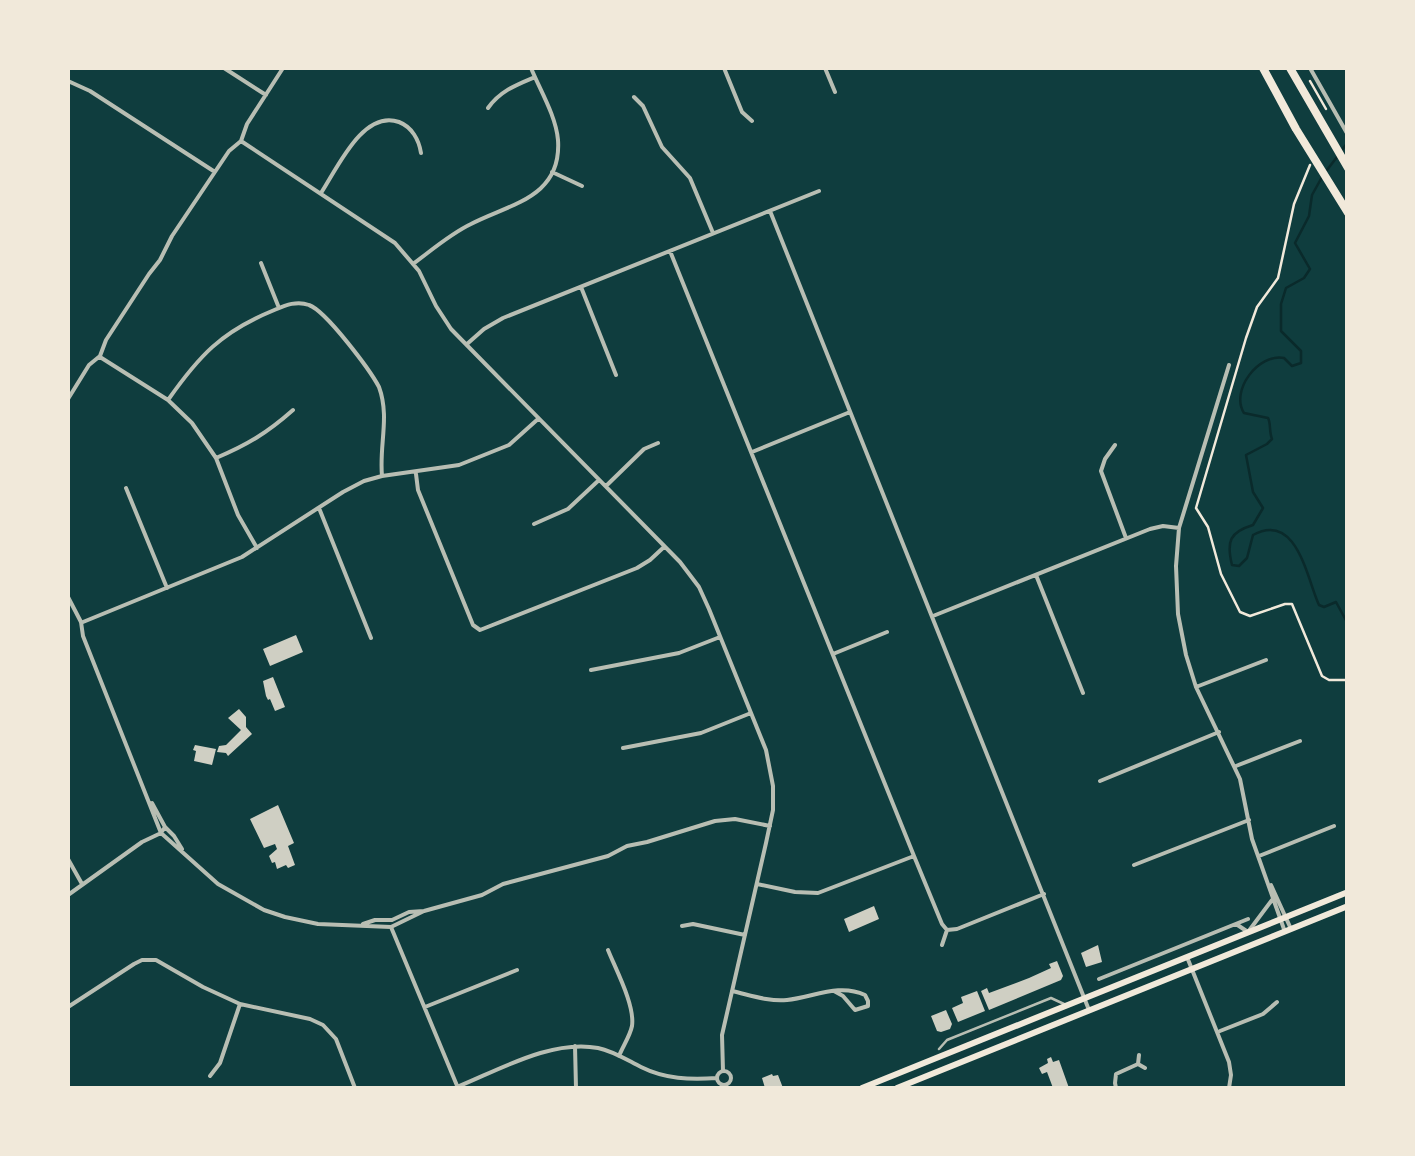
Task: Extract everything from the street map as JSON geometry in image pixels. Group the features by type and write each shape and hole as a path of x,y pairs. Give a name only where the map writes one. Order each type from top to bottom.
{"highway":[{"path":"1262,68 1348,213"},
{"path":"1290,68 1348,168"}],"main road":[{"path":"862,1088 940,1052 1348,892"},
{"path":"897,1088 1348,906"},
{"path":"940,1052 966,1060"}],"street":[{"path":"224,68 266,95"},
{"path":"68,399 89,365 100,356 106,340 228,152 241,140 283,68"},
{"path":"414,264 464,227 531,197 552,172 558,152 557,134 532,68"},
{"path":"724,68 742,112 752,122"},
{"path":"825,68 835,92"},
{"path":"1310,68 1348,135"},
{"path":"488,108 506,90 535,77"},
{"path":"68,81 90,90 215,172"},
{"path":"634,97 643,106 662,147 690,178 713,234"},
{"path":"322,194 362,131 372,124 388,120 404,125 416,137 421,153"},
{"path":"241,140 384,234 414,264 442,317 466,346 696,582 771,768 774,802 770,826 722,1036 723,1071 717,1078 668,1076 598,1048 575,1046 544,1052 458,1088 392,923"},
{"path":"552,172 582,186"},
{"path":"466,346 495,322 819,191"},
{"path":"770,211 1089,1011"},
{"path":"670,251 947,930"},
{"path":"261,263 279,308"},
{"path":"581,287 616,375"},
{"path":"168,400 214,342 279,308 305,303 319,310 376,381 385,408 382,476"},
{"path":"100,356 168,400 192,423 216,458 238,516 257,548"},
{"path":"1229,366 1180,528 1176,566 1178,614 1196,688 1236,766 1259,856 1288,930"},
{"path":"216,458 264,435 293,410"},
{"path":"752,452 850,412"},
{"path":"82,622 235,560 352,486 382,476 459,465 509,445 538,418"},
{"path":"606,486 658,442"},
{"path":"1115,446 1101,471 1126,538"},
{"path":"416,472 418,490 433,528 473,625 480,630 637,568 664,546"},
{"path":"534,524 568,509 598,480"},
{"path":"126,488 166,588"},
{"path":"319,508 372,638"},
{"path":"933,616 1159,526 1180,528"},
{"path":"1036,575 1083,694"},
{"path":"68,597 82,622 83,636 161,829 224,889 264,910 306,922 392,923 486,893 502,884 720,820 735,818 770,826"},
{"path":"833,654 888,632"},
{"path":"591,670 680,653 720,637"},
{"path":"1196,688 1266,660"},
{"path":"624,748 701,733 751,713"},
{"path":"1100,780 1219,732"},
{"path":"1236,766 1300,741"},
{"path":"1134,865 1249,820"},
{"path":"1259,856 1334,826"},
{"path":"68,895 161,829"},
{"path":"757,884 801,893 824,892 914,856"},
{"path":"68,859 82,884"},
{"path":"1268,881 1272,900 1283,918"},
{"path":"947,930 1044,894"},
{"path":"1236,924 1248,932 1272,900"},
{"path":"1099,979 1248,918"},
{"path":"682,926 693,924 745,936"},
{"path":"942,944 947,930"},
{"path":"608,950 632,1015 632,1029 619,1056"},
{"path":"1187,957 1230,1066 1229,1088"},
{"path":"68,1007 134,964 152,959 240,1004 310,1019 327,1028 336,1039 355,1088"},
{"path":"425,1007 517,970"},
{"path":"1112,987 1118,972"},
{"path":"732,991 780,1000 847,988 862,992 868,1006 855,1010 834,991"},
{"path":"1218,1032 1263,1014 1277,1002"},
{"path":"210,1076 220,1063 240,1004"},
{"path":"575,1046 576,1088"},
{"path":"1138,1064 1139,1056"},
{"path":"1138,1064 1145,1068"},
{"path":"1116,1088 1116,1074 1138,1064"},
{"path":"717,1078 723,1087 731,1085 730,1073 723,1071"}],"lane":[{"path":"940,1052 947,1040 1051,998 1067,1005"}],"path":[{"path":"1312,157 1297,192 1278,278 1258,307 1246,338 1196,508 1209,529 1221,574 1240,612 1248,616 1292,604 1322,676 1348,680"}],"building":[{"path":"296,635 303,652 270,666 263,649"},
{"path":"273,677 285,707 275,711 263,681"},
{"path":"239,709 252,734 228,756 217,752 219,746 226,745 241,730 228,718"},
{"path":"195,745 216,749 212,765 194,761"},
{"path":"278,805 294,843 288,846 295,865 277,869 269,856 277,849 275,844 264,848 250,819"},
{"path":"874,906 879,919 849,932 844,919"},
{"path":"1098,945 1102,962 1086,967 1081,953"},
{"path":"1057,961 1061,980 989,1010 981,991 987,988 989,993 1029,978"},
{"path":"977,991 985,1011 958,1022 952,1008 963,1003 961,997"},
{"path":"946,1010 950,1029 937,1031 931,1016"},
{"path":"1051,1057 1053,1062 1059,1060 1069,1088 1053,1088 1047,1072 1042,1074 1039,1068"},
{"path":"778,1075 783,1088 765,1088 762,1078"}],"waterway":[{"path":"1342,150 1348,142"},
{"path":"1327,170 1337,157"},
{"path":"1322,177 1295,243 1310,269 1304,278 1286,288 1281,304 1281,331 1301,351 1301,363 1292,366 1284,358 1265,361 1249,375 1241,394 1244,413 1268,418 1272,439 1246,455 1253,492 1263,508 1253,525 1235,534 1230,550 1232,565 1239,566 1247,558 1253,535 1268,530 1280,532 1298,551 1319,605 1336,602 1348,624"},
{"path":"1348,628 1348,639"}]}
